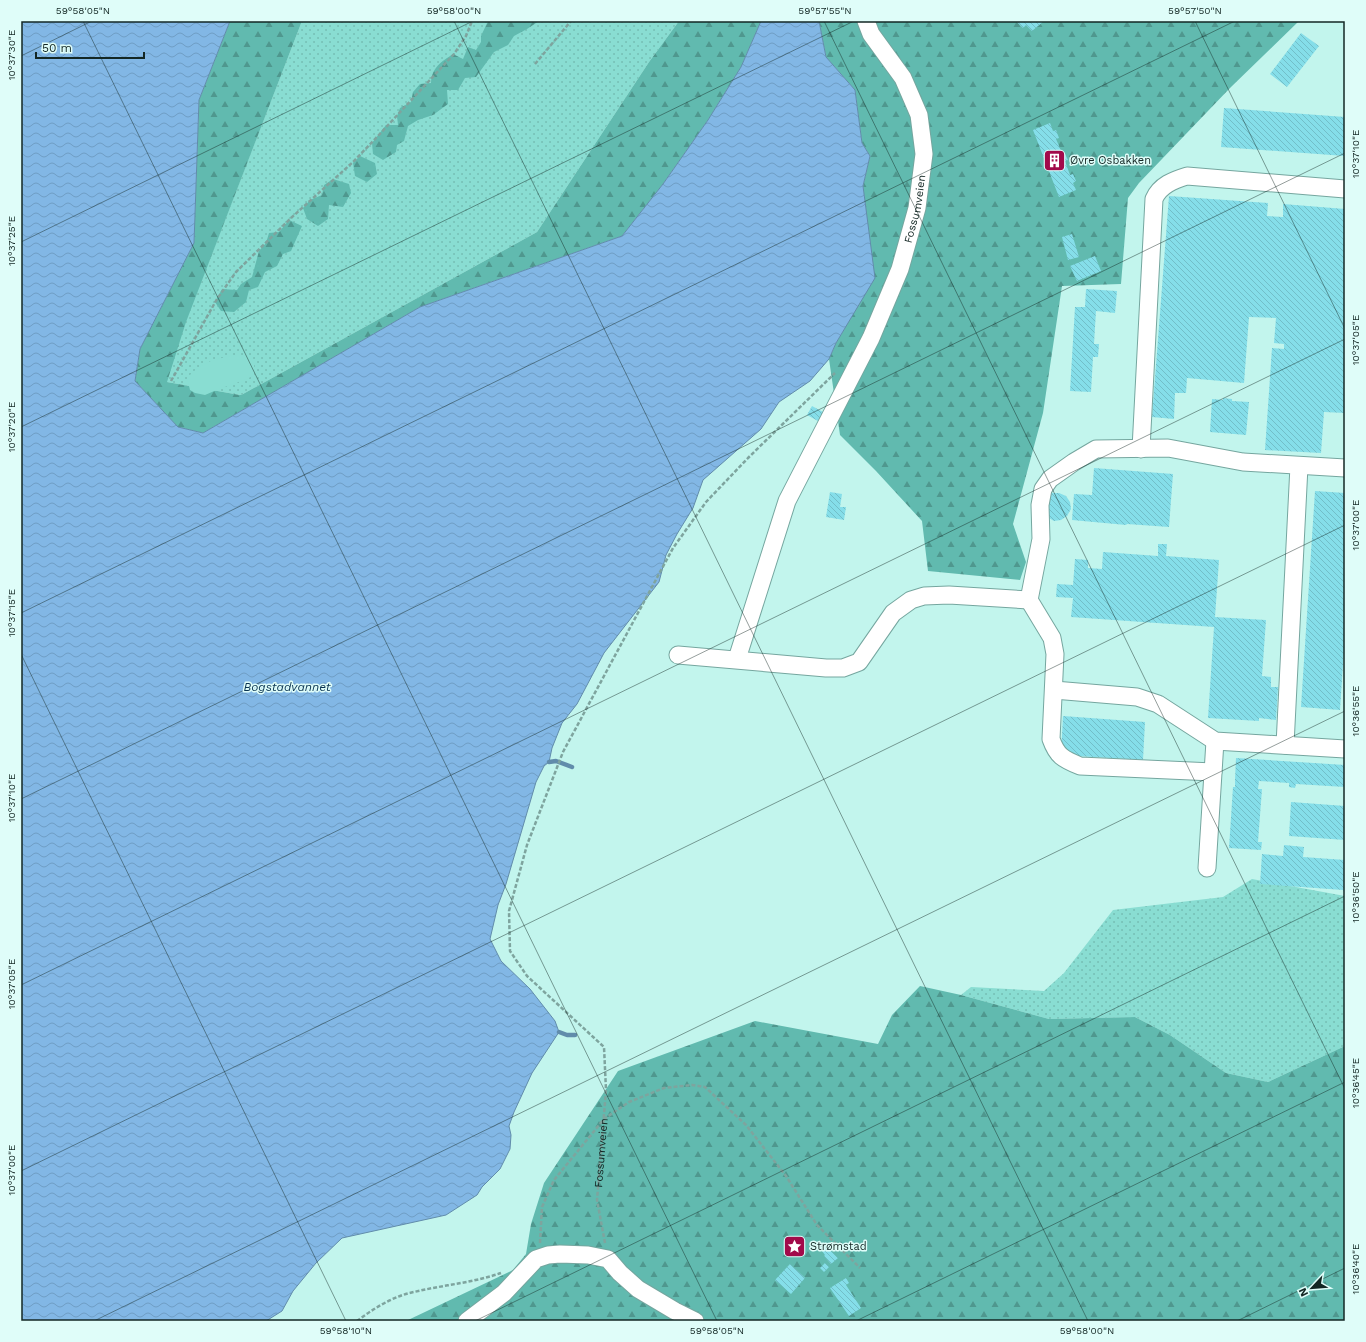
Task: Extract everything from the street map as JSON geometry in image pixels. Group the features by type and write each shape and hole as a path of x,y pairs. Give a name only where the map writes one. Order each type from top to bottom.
{"street":[{"name":"Fossumveien","path":"737,659 787,501 871,338 900,269 917,208 924,154 919,116 903,78 871,34 866,21"},
{"path":"1141,449 1154,199 1157,192 1173,181 1187,176 1345,189"},
{"path":"1213,772 1080,766 1064,760 1055,750 1051,739 1055,654 1052,638 1029,600 1041,539 1040,505 1043,489 1050,479 1096,449 1168,448 1243,462 1345,468"},
{"path":"1285,745 1299,466"},
{"path":"678,655 826,668 843,668 859,662 893,613 911,600 924,596 948,595 1029,600"},
{"path":"1054,690 1137,697 1144,699 1158,704 1214,741 1345,749"},
{"path":"1207,868 1214,741"},
{"path":"467,1321 504,1293 536,1259 548,1255 560,1254 588,1255 608,1259 620,1273 638,1289 695,1321"}],"path":[{"path":"171,381 217,299 236,272 377,137 454,54 466,36 472,21"},
{"path":"535,64 572,21"},
{"name":"Fossumveien","path":"608,1259 597,1200 606,1090 604,1047 527,976 510,951 509,911 527,845 563,752 673,548 706,502 748,458 837,371"},
{"path":"536,1259 540,1244 542,1207 554,1180 604,1119 629,1102 664,1088 692,1085 705,1087 746,1125 786,1176 817,1225 860,1268"},
{"path":"357,1321 375,1307 412,1292 484,1279 506,1270"}],"shaded area":[{"path":"302,21 679,21 649,62 537,232 243,394 240,395 167,382 153,370 199,287"},
{"path":"236,355 247,355 254,363 254,375 205,395 195,393 190,390 187,378 204,364"},
{"path":"1252,879 1345,896 1345,1046 1268,1082 1226,1073 1170,1035 1135,1017 1049,1019 961,995 971,987 1044,991 1064,973 1113,910 1223,897"}],"green space":[{"path":"230,21 302,21 186,322 167,382 240,395 537,232 649,62 679,21 761,21 741,67 708,120 663,184 622,236 420,307 203,433 178,427 135,381 140,349 194,243 199,100"},
{"path":"488,21 539,21 514,36 508,45 494,52 476,77 465,78 458,90 447,90 448,104 433,115 418,120 408,126 404,141 397,145 396,152 383,160 373,154 372,143 386,125 398,125 397,116 400,108 411,102 413,92 420,84 431,83 435,69 441,62 453,54 463,59 468,47 476,50 481,42 481,36"},
{"path":"819,21 1299,21 1230,88 1139,183 1128,198 1121,284 1062,286 1043,413 1013,524 1026,562 1020,580 928,571 922,521 876,471 840,435 829,359 836,343 874,278 863,186 870,156 862,143 855,90 826,57"},
{"path":"360,156 375,163 377,174 367,182 355,176 353,163"},
{"path":"333,179 349,184 351,193 343,207 329,205 328,219 318,226 307,219 303,208 310,200 322,195 324,185"},
{"path":"289,220 302,226 291,251 283,254 277,266 265,272 258,287 249,290 246,302 234,312 221,311 215,302 222,289 237,290 241,284 252,277 259,251 266,243 269,233 279,232"},
{"path":"920,986 961,995 1049,1019 1135,1017 1170,1035 1226,1073 1268,1082 1345,1046 1345,1321 406,1321 513,1270 526,1254 531,1224 544,1183 618,1071 755,1021 878,1044 892,1015"}],"water":[{"name":"Bogstadvannet","path":"21,21 230,21 199,100 194,243 140,349 135,381 178,427 203,433 420,307 622,236 663,184 708,120 741,67 761,21 819,21 826,57 855,90 862,143 870,156 863,186 875,278 836,343 829,359 810,381 779,402 761,429 703,480 693,508 666,555 659,582 604,653 577,704 562,723 552,748 549,762 544,766 536,782 506,884 498,905 490,939 501,961 530,989 555,1021 559,1032 532,1073 514,1112 509,1126 511,1135 510,1149 500,1169 482,1187 477,1195 446,1215 342,1238 316,1263 293,1291 282,1311 266,1321 21,1321"}],"building":[{"path":"1016,21 1044,21 1032,31 1026,25 1023,28"},
{"path":"1301,33 1319,46 1287,87 1270,74"},
{"path":"1224,108 1345,117 1345,156 1221,147"},
{"path":"1050,123 1053,131 1056,130 1059,138 1056,139 1062,153 1064,152 1068,160 1065,161 1070,175 1073,174 1076,181 1073,183 1076,190 1059,197 1033,130"},
{"path":"1169,196 1268,203 1267,216 1283,217 1283,204 1345,209 1345,413 1324,412 1321,453 1265,450 1272,348 1284,349 1284,344 1274,343 1276,318 1249,317 1244,383 1187,378 1186,393 1175,393 1174,419 1152,417"},
{"path":"1072,234 1079,257 1068,260 1062,237"},
{"path":"1095,256 1101,271 1077,281 1070,266"},
{"path":"1086,289 1117,291 1115,313 1096,311 1094,344 1099,344 1098,357 1093,357 1091,392 1070,391 1075,307 1085,307"},
{"path":"1223,398 1232,399 1232,401 1249,402 1246,435 1210,432 1212,399 1223,400"},
{"path":"812,406 823,412 818,421 807,415"},
{"path":"1094,468 1173,474 1169,527 1072,520 1074,494 1092,495"},
{"path":"1315,491 1345,493 1345,634 1340,710 1301,707"},
{"path":"830,492 842,494 840,507 846,507 844,520 826,517"},
{"path":"1052,493 1059,493 1066,496 1070,502 1071,509 1067,516 1061,520 1054,521 1047,517 1046,497"},
{"path":"1158,544 1167,544 1166,556 1219,560 1215,617 1266,620 1262,676 1271,677 1271,687 1278,687 1276,720 1259,718 1259,721 1208,718 1214,627 1071,617 1073,598 1056,597 1057,584 1073,585 1075,559 1088,560 1088,568 1102,569 1103,552 1158,556"},
{"path":"1063,716 1145,722 1143,760 1061,755"},
{"path":"1236,758 1345,765 1345,787 1296,784 1295,788 1289,787 1289,783 1259,781 1258,789 1262,789 1258,842 1262,842 1261,850 1229,848 1233,787 1235,787"},
{"path":"1291,802 1345,806 1345,840 1289,836"},
{"path":"1284,845 1304,847 1303,857 1345,860 1345,892 1343,890 1260,884 1262,854 1283,856"},
{"path":"827,1247 838,1258 831,1264 824,1256 825,1255 822,1251"},
{"path":"825,1263 829,1267 824,1272 820,1268"},
{"path":"790,1264 805,1278 791,1294 775,1280"},
{"path":"846,1278 849,1283 846,1285 861,1308 849,1316 830,1288"}],"waterway":[{"path":"549,762 556,761 572,767"},
{"path":"559,1032 567,1035 575,1035"}],"place":[{"name":"Øvre Osbakken","path":"1055,160"},
{"name":"Strømstad","path":"795,1246"}]}
